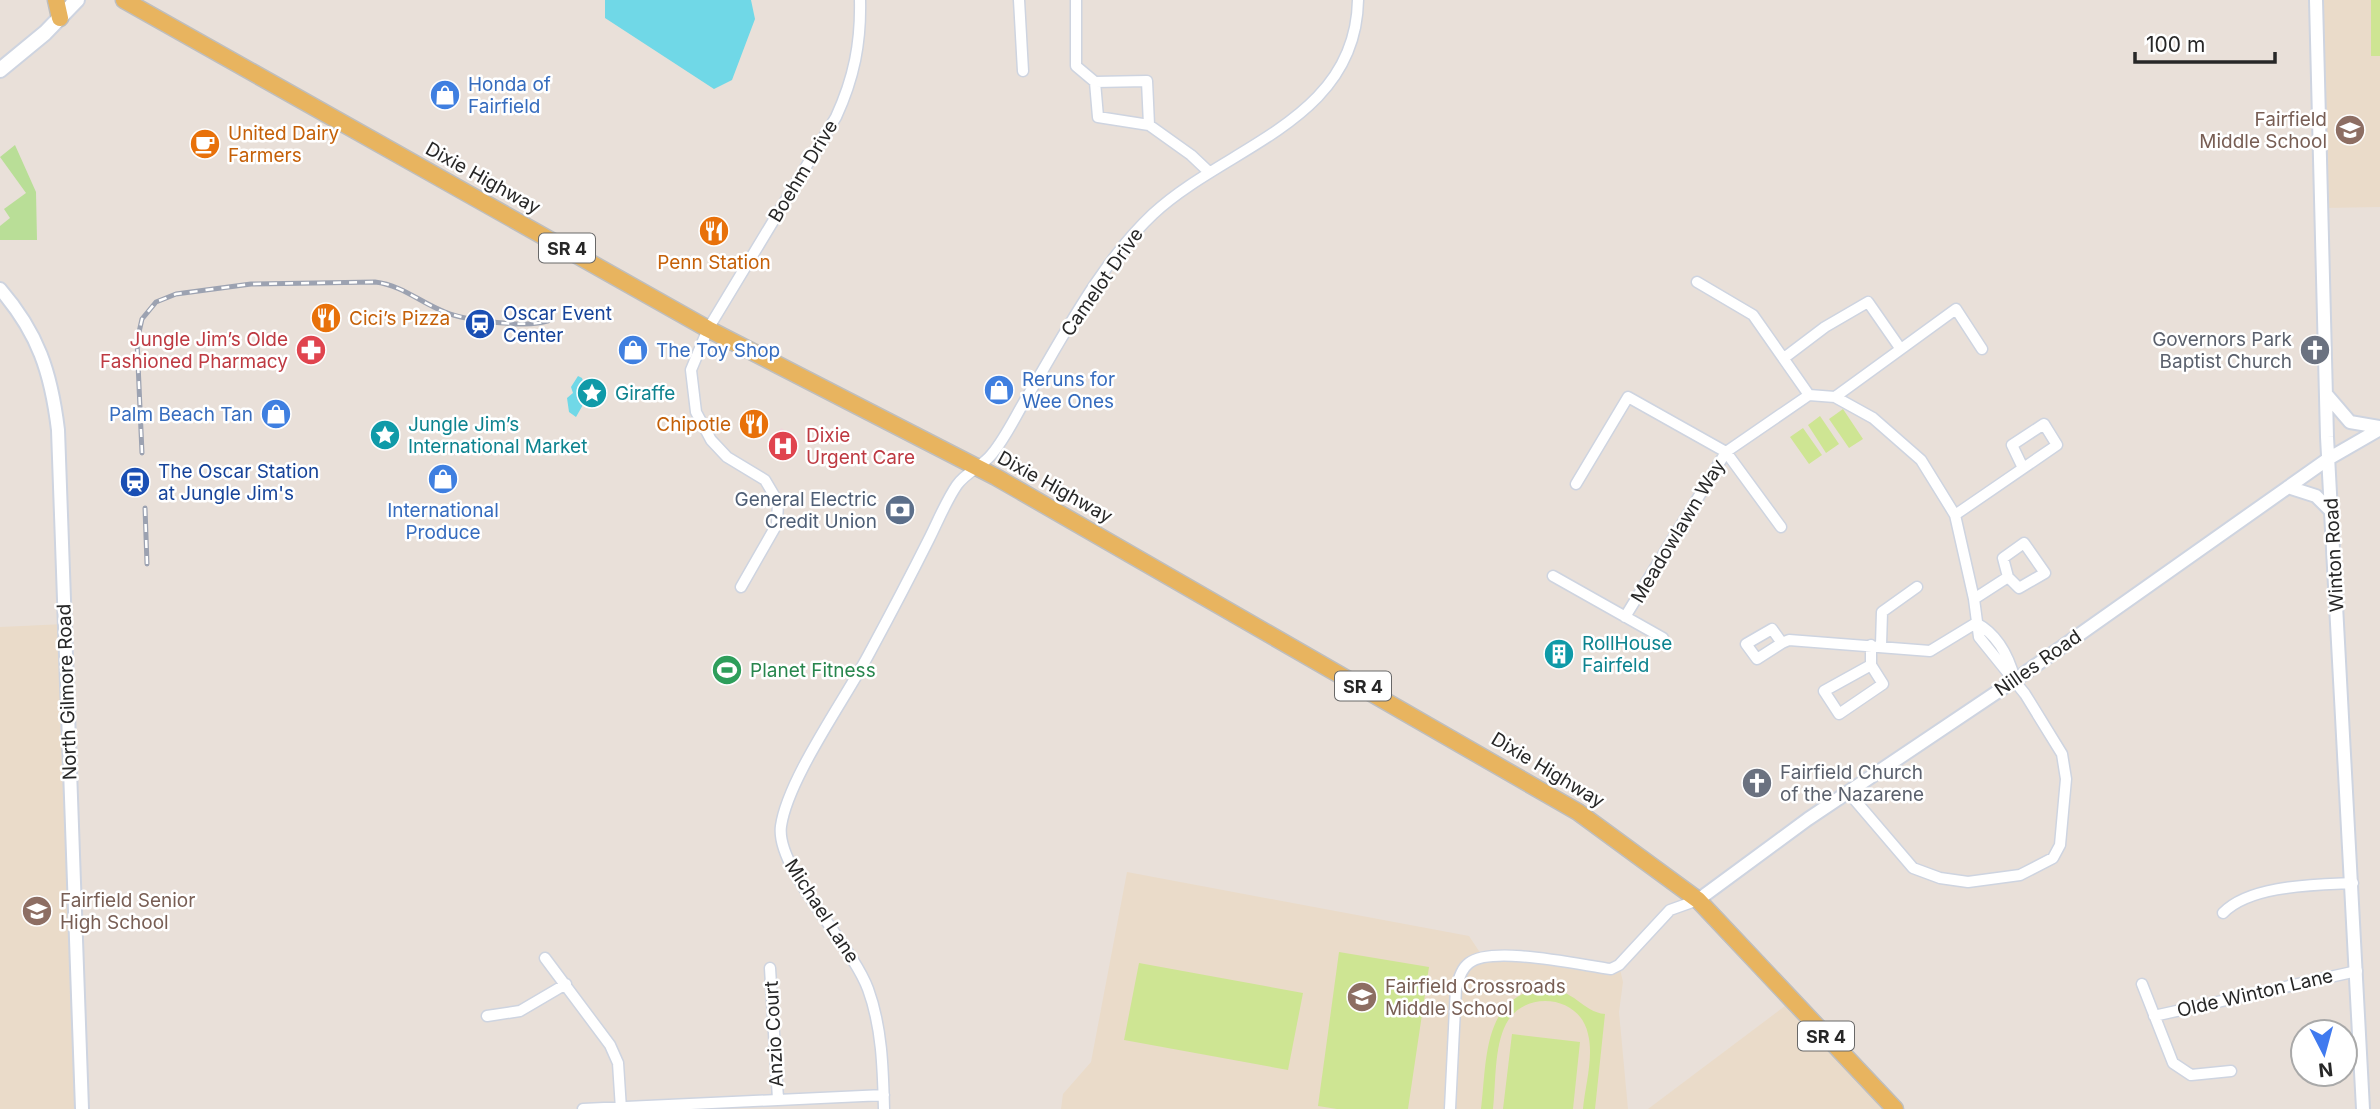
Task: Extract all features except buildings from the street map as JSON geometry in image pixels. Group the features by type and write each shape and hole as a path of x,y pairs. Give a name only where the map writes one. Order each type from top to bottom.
{"main road":[{"path":"56,0 60,18"},
{"path":"0,70 77,0"},
{"name":"Dixie Highway","path":"124,0 708,329 1012,485 1578,811 1699,900 1895,1109"}],"street":[{"name":"Boehm Drive","path":"741,587 777,524 779,512 775,496 765,481 716,447 696,412 691,370 708,329 836,117 850,88 860,39 860,0"},
{"path":"1019,0 1023,71"},
{"path":"1076,0 1076,66 1095,82 1147,81 1149,125"},
{"name":"Camelot Drive","path":"975,468 990,457 1065,333 1129,238 1153,213 1209,172 1283,127 1312,105 1331,80 1348,47 1358,0"},
{"name":"Winton Road","path":"2316,0 2328,459 2353,883 2363,1109"},
{"path":"1095,82 1098,117 1149,125 1191,155 1209,172"},
{"path":"1697,282 1753,315 1809,395"},
{"name":"North Gilmore Road","path":"0,289 26,320 40,351 51,384 58,430 82,1109"},
{"path":"1784,358 1825,327 1868,302 1900,348"},
{"path":"1835,397 1956,309 1982,349"},
{"path":"2326,394 2350,422 2380,428"},
{"path":"1576,484 1628,397 1726,452 1809,395 1835,397 1873,418 1898,437 1921,460 1955,514 1974,599 1976,623"},
{"path":"1955,514 2023,468 2057,445 2044,424 2012,445 2023,468"},
{"name":"Nilles Road","path":"1699,900 1848,792 2015,680 2328,459 2380,428"},
{"name":"Meadowlawn Way","path":"1625,617 1726,452 1781,527"},
{"name":"Michael Lane","path":"884,1109 879,1030 867,986 846,945 786,860 780,828 790,794 868,658 958,483 975,468"},
{"path":"2288,487 2316,496 2331,511"},
{"path":"2024,543 2045,573 2019,588 2008,577 2003,558 2024,543"},
{"path":"1553,576 1663,638"},
{"path":"1974,599 2008,577"},
{"path":"1871,665 1824,691 1839,714 1883,684 1871,665 1882,612 1917,587"},
{"path":"1848,792 1913,868 1940,878 1968,882 2020,876 2053,858 2063,831 2066,779 2062,754 2015,680 2010,663 1990,630 1976,623"},
{"path":"1782,643 1789,640 1930,651 1976,623"},
{"path":"2222,913 2235,901 2300,886 2353,883"},
{"path":"1450,1109 1456,988 1461,973 1469,963 1497,955 1611,969 1619,965 1670,910 1699,900"},
{"path":"545,958 610,1045 618,1063 621,1108"},
{"name":"Anzio Court","path":"770,968 778,1099"},
{"name":"Olde Winton Lane","path":"2154,1016 2357,971"},
{"path":"487,1016 520,1011 566,984"},
{"path":"2142,984 2173,1063 2181,1071 2204,1076 2231,1072"},
{"path":"583,1109 884,1094"}],"shaded area":[{"name":"Fairfield Middle School","path":"2316,0 2380,0 2380,207 2323,208"},
{"name":"Dixie Urgent Care","path":"781,428 800,439 787,461 768,450"},
{"name":"Fairfield Senior High School","path":"65,624 82,1109 0,1109 0,627"},
{"name":"Fairfield Crossroads Middle School","path":"1127,872 1469,936 1483,957 1619,965 1623,982 1619,1012 1628,1109 1061,1109 1063,1094 1091,1062"},
{"path":"1793,1000 1895,1109 1648,1109"}],"green space":[{"path":"2371,0 2380,0 2380,56 2371,56"},
{"path":"15,145 36,192 37,240 0,240 0,226 10,218 4,209 26,193 0,157"},
{"path":"1843,409 1863,439 1849,448 1829,419"},
{"path":"1820,416 1839,444 1826,453 1808,425"},
{"path":"1803,428 1822,455 1809,464 1790,437"},
{"path":"1339,952 1429,967 1408,1109 1337,1109 1318,1106"},
{"path":"1139,963 1303,993 1288,1070 1124,1040"},
{"path":"1543,988 1563,992 1590,1009 1605,1014 1595,1109 1583,1109 1590,1043 1583,1021 1563,1004 1551,1001 1525,1005 1514,1013 1506,1024 1497,1054 1493,1109 1481,1109 1487,1052 1498,1018 1508,1004 1523,994"},
{"path":"1512,1034 1580,1042 1573,1109 1503,1109"}],"water":[{"path":"605,0 751,0 755,19 732,80 714,89 605,18"},
{"path":"578,376 582,378 588,396 576,417 569,412 567,398 573,393 571,387"}],"railway":[{"path":"142,453 137,341 142,319 156,302 176,294 251,284 375,282 403,290 436,308 467,318 512,324 548,321"},
{"path":"145,508 147,564"}],"place":[{"name":"Honda of Fairfield","path":"445,95"},
{"name":"Fairfield Middle School","path":"2350,130"},
{"name":"United Dairy Farmers","path":"205,144"},
{"name":"Penn Station","path":"714,231"},
{"name":"Cici’s Pizza","path":"326,318"},
{"name":"Oscar Event Center","path":"480,324"},
{"name":"Jungle Jim’s Olde Fashioned Pharmacy","path":"311,350"},
{"name":"The Toy Shop","path":"633,350"},
{"name":"Governors Park Baptist Church","path":"2315,350"},
{"name":"Reruns for Wee Ones","path":"999,390"},
{"name":"Giraffe","path":"592,393"},
{"name":"Palm Beach Tan","path":"276,414"},
{"name":"Chipotle","path":"754,424"},
{"name":"Jungle Jim’s International Market","path":"385,435"},
{"name":"Dixie Urgent Care","path":"783,446"},
{"name":"International Produce","path":"443,479"},
{"name":"The Oscar Station at Jungle Jim's","path":"135,482"},
{"name":"General Electric Credit Union","path":"900,510"},
{"name":"RollHouse Fairfeld","path":"1559,654"},
{"name":"Planet Fitness","path":"727,670"},
{"name":"Fairfield Church of the Nazarene","path":"1757,783"},
{"name":"Fairfield Senior High School","path":"37,911"},
{"name":"Fairfield Crossroads Middle School","path":"1362,997"}]}
